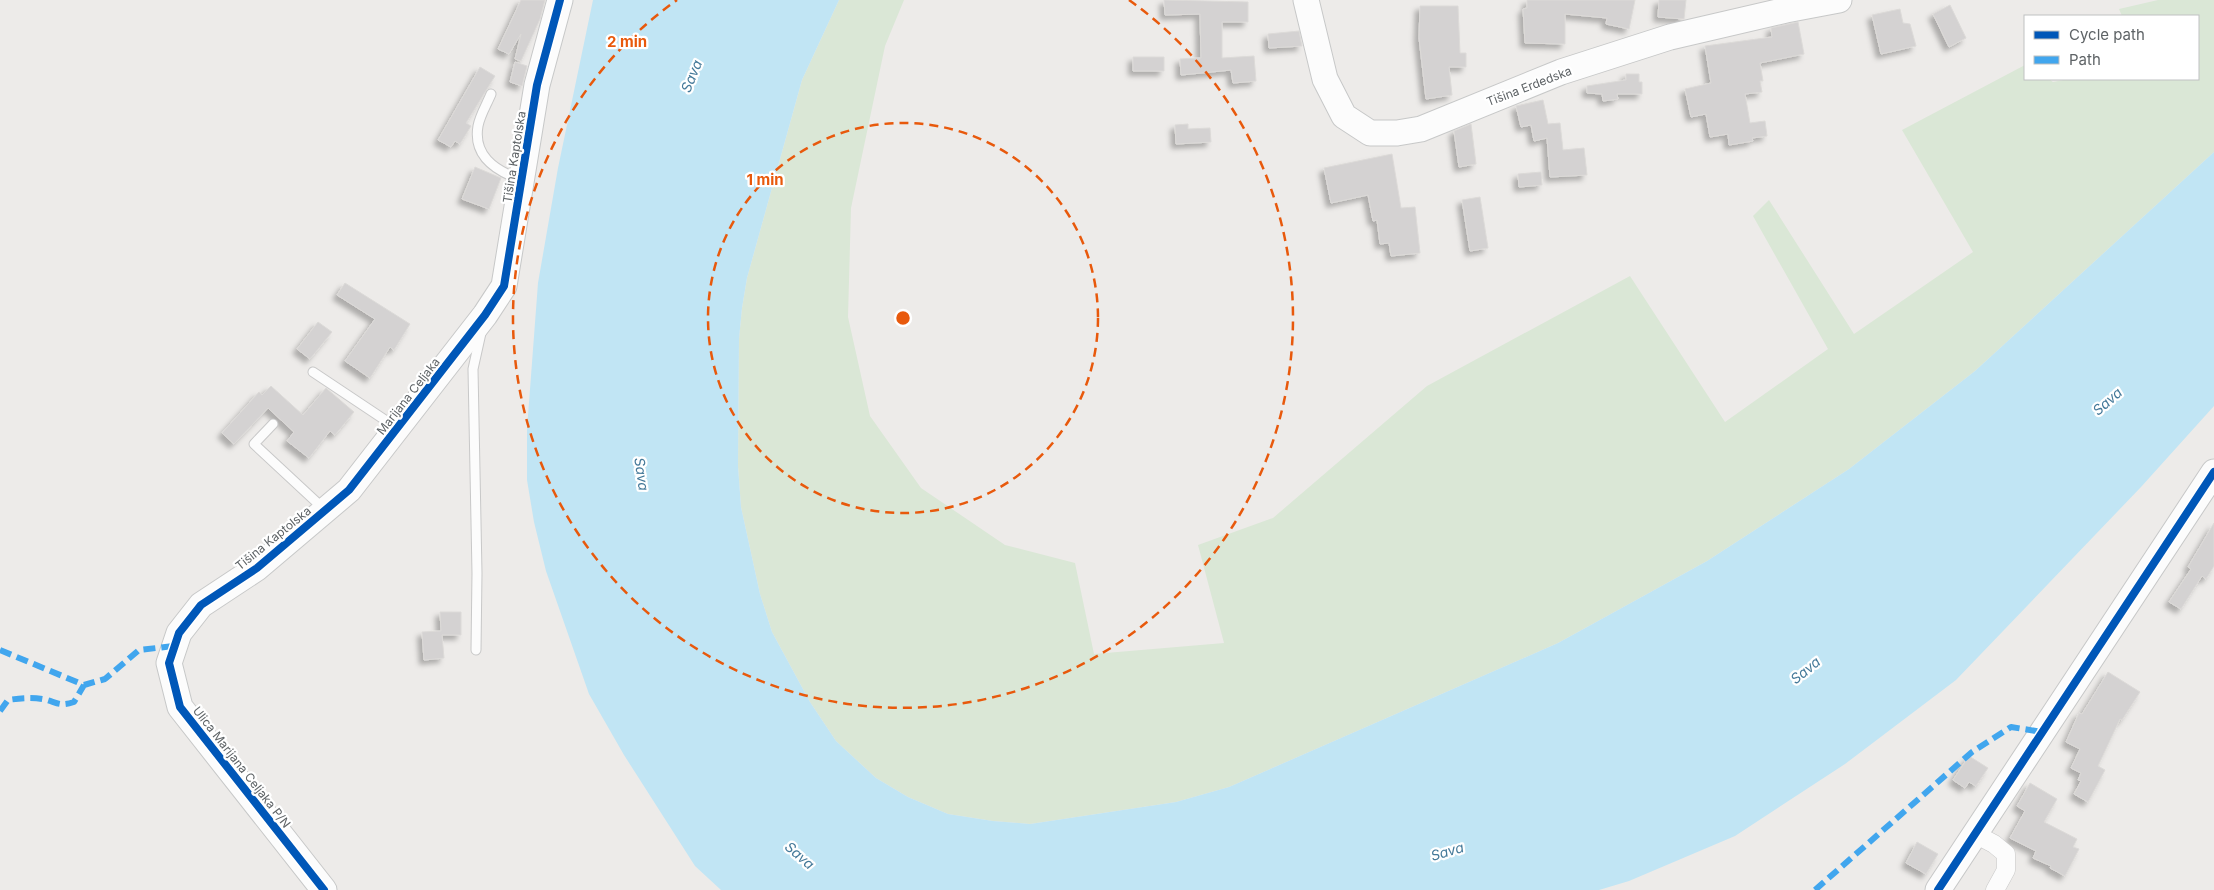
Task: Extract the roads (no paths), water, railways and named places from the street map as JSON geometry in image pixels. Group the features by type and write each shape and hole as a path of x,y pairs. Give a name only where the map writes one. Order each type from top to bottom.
{"main road":[{"name":"Tišina Kaptolska","path":"485,315 504,286 536,85 560,0"},
{"name":"Tišina Erdedska","path":"1306,0 1325,78 1344,116 1370,133 1397,133 1421,129 1561,72 1670,37 1786,10 1839,0"},
{"name":"Marijana Celjaka","path":"349,490 485,315"},
{"path":"1938,890 2214,472"},
{"name":"Tišina Kaptolska","path":"174,646 179,633 201,605 257,568 349,490"},
{"name":"Ulica Marijana Celjaka P/N","path":"174,646 169,663 180,707 324,890"}],"street":[{"path":"1974,834 1994,844 2006,854 2006,870 1995,890"}],"lane":[{"path":"491,94 478,125 477,145 486,160 507,175 521,180"},
{"path":"476,650 477,574 473,369 485,315"},
{"path":"313,372 397,428"},
{"path":"272,424 254,444 325,510"}],"water":[{"name":"Sava","path":"593,0 839,0 802,80 747,278 739,339 738,466 741,507 760,594 772,632 810,702 836,741 876,778 908,797 948,814 993,821 1030,824 1176,802 1229,787 1558,643 1707,561 1849,469 1975,371 2214,152 2214,406 2141,487 1956,680 1845,764 1735,836 1629,881 1599,890 721,890 695,866 624,755 589,694 546,571 534,522 527,480 527,429 538,283 558,168"}]}
